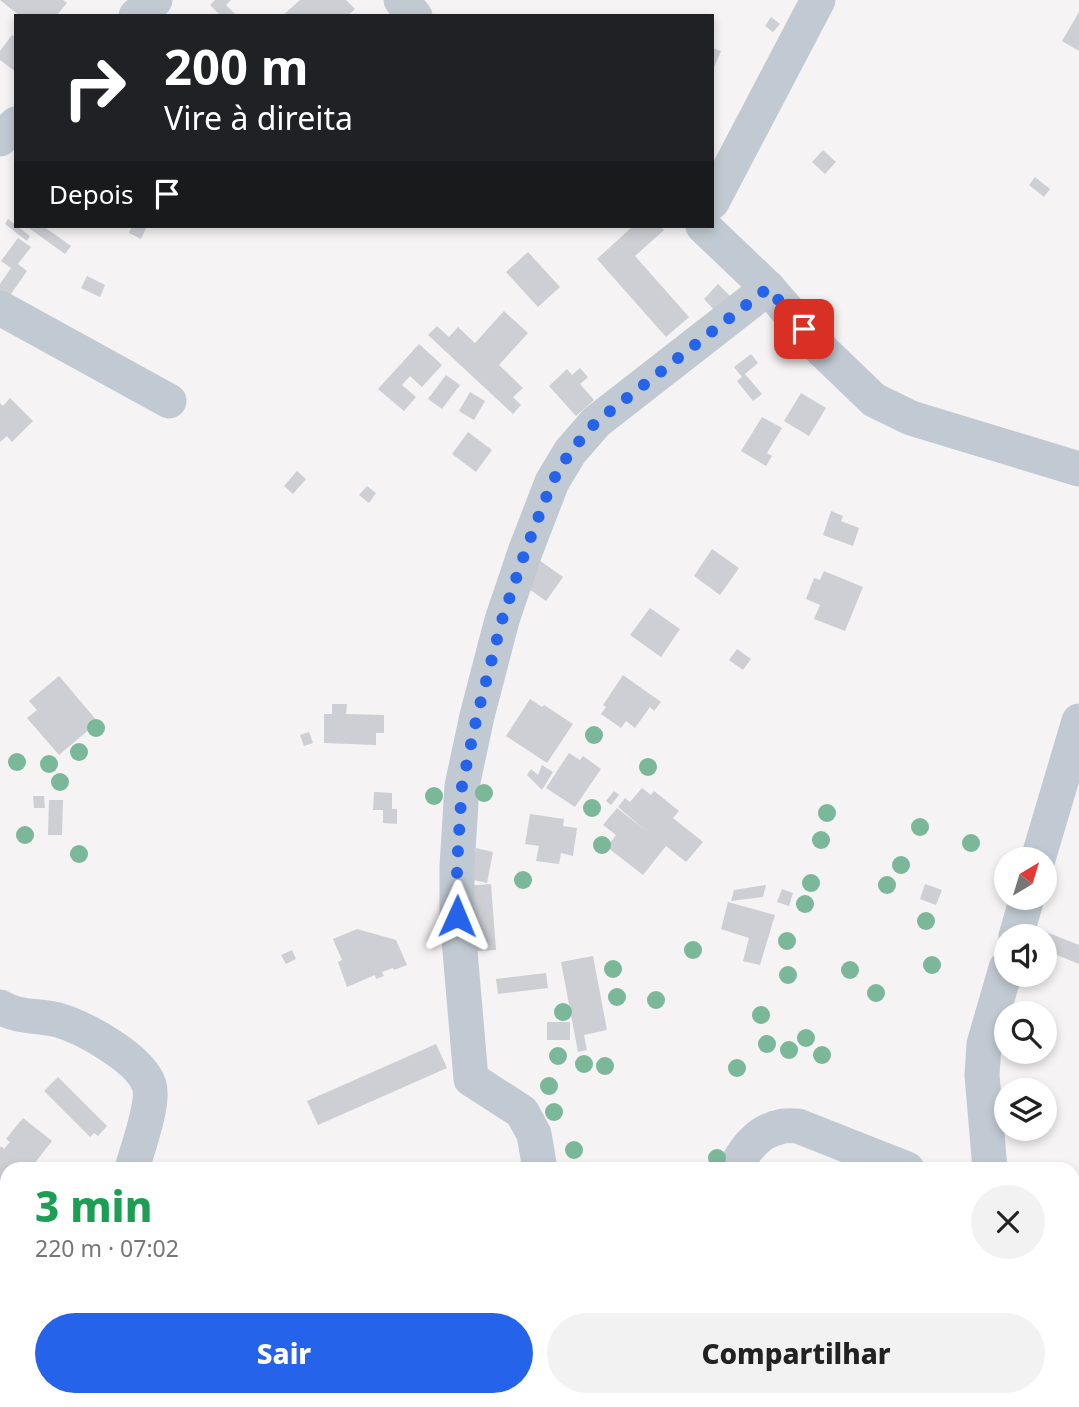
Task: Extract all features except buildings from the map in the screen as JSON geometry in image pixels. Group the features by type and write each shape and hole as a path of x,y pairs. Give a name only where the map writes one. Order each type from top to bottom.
{"street":[{"path":"138,14 155,0"},
{"path":"401,0 413,14"},
{"path":"714,198 818,0"},
{"path":"0,139 14,126"},
{"path":"705,228 768,288 822,350 874,400 911,418 1077,461"},
{"path":"539,1162 534,1134 522,1112 471,1079 457,916 462,786 502,620 552,482 570,452 596,422 768,288"},
{"path":"0,308 169,401"},
{"path":"1042,847 1079,721"},
{"path":"989,1162 982,1075 984,1044 1000,987"},
{"path":"4,1013 57,1020 76,1027 122,1054 140,1070 149,1085 150,1104 134,1162"},
{"path":"738,1162 743,1152 761,1134 780,1126 797,1126 889,1162"}],"route":[{"path":"457,916 462,786 477,716 502,620 552,482 570,452 596,422 768,288 804,329"}]}
